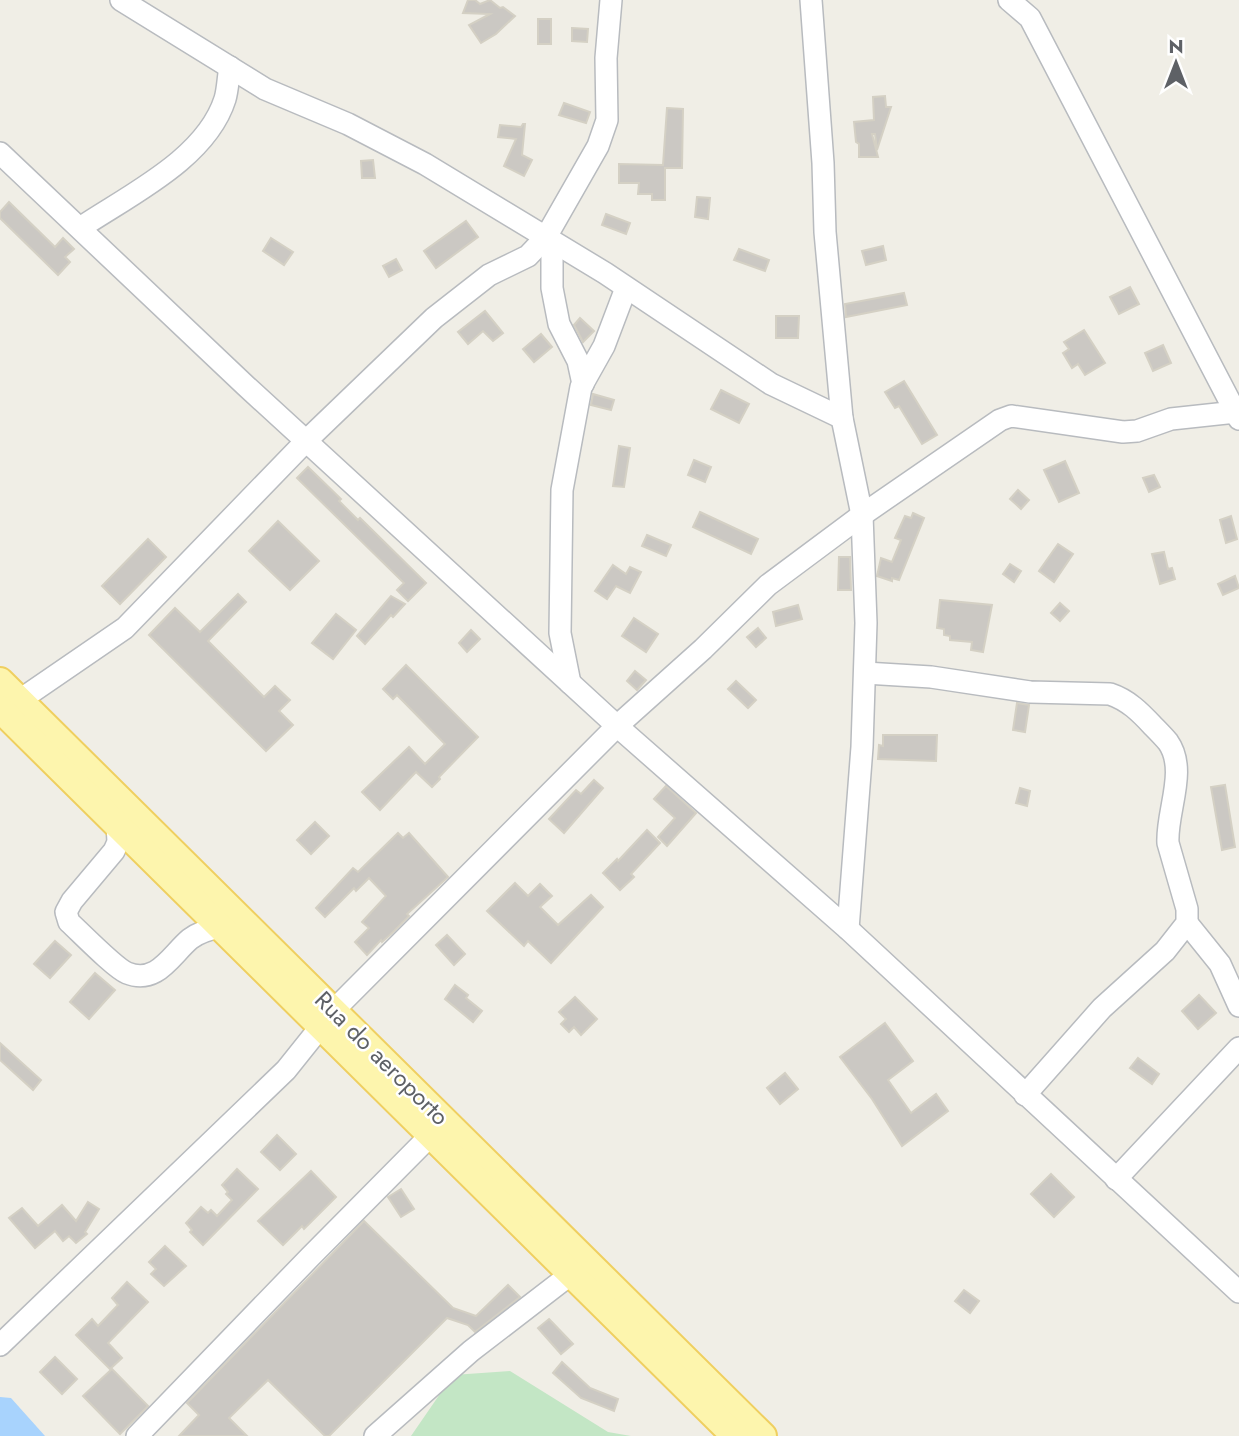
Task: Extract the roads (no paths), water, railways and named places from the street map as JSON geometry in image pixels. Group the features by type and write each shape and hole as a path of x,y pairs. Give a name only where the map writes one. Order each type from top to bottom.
{"main road":[{"name":"Rua do aeroporto","path":"0,681 7,713 220,927 328,1018 431,1135 735,1436"},
{"name":"Rua do aeroporto","path":"7,713 763,1436"}],"street":[{"path":"121,0 265,89 348,124 425,164 549,239 771,384 842,418"},
{"path":"7,713 125,628 307,440 434,318 489,275 528,256 549,239 598,146 607,120 606,58 611,0"},
{"path":"811,0 823,163 825,232 842,418 862,515 866,623 862,747 848,929"},
{"path":"5,1340 286,1070 328,1018 617,726 703,649 768,585 862,515 1000,420 1011,416 1123,432 1138,431 1171,419 1237,416 1030,18 1009,0"},
{"path":"80,229 185,159 203,140 218,117 226,97 230,67"},
{"path":"0,153 246,386 617,726 848,929 1239,1292"},
{"path":"549,239 552,288 559,324 578,361 583,384"},
{"path":"570,683 560,633 562,490 583,384 604,346 626,288"},
{"path":"864,673 931,677 1030,692 1110,694 1122,698 1143,715 1168,743 1174,755 1176,771 1167,832 1187,909 1187,923 1165,951 1102,1008 1025,1095"},
{"path":"117,825 118,842 72,901 66,912 69,922 125,973 139,976 153,974 161,969 191,938 220,927"},
{"path":"1187,923 1220,964 1239,1006"},
{"path":"1116,1179 1239,1048"},
{"path":"137,1436 431,1135"},
{"path":"375,1436 471,1351 571,1274"}],"water":[{"path":"0,1397 11,1398 45,1436 0,1436"}]}
